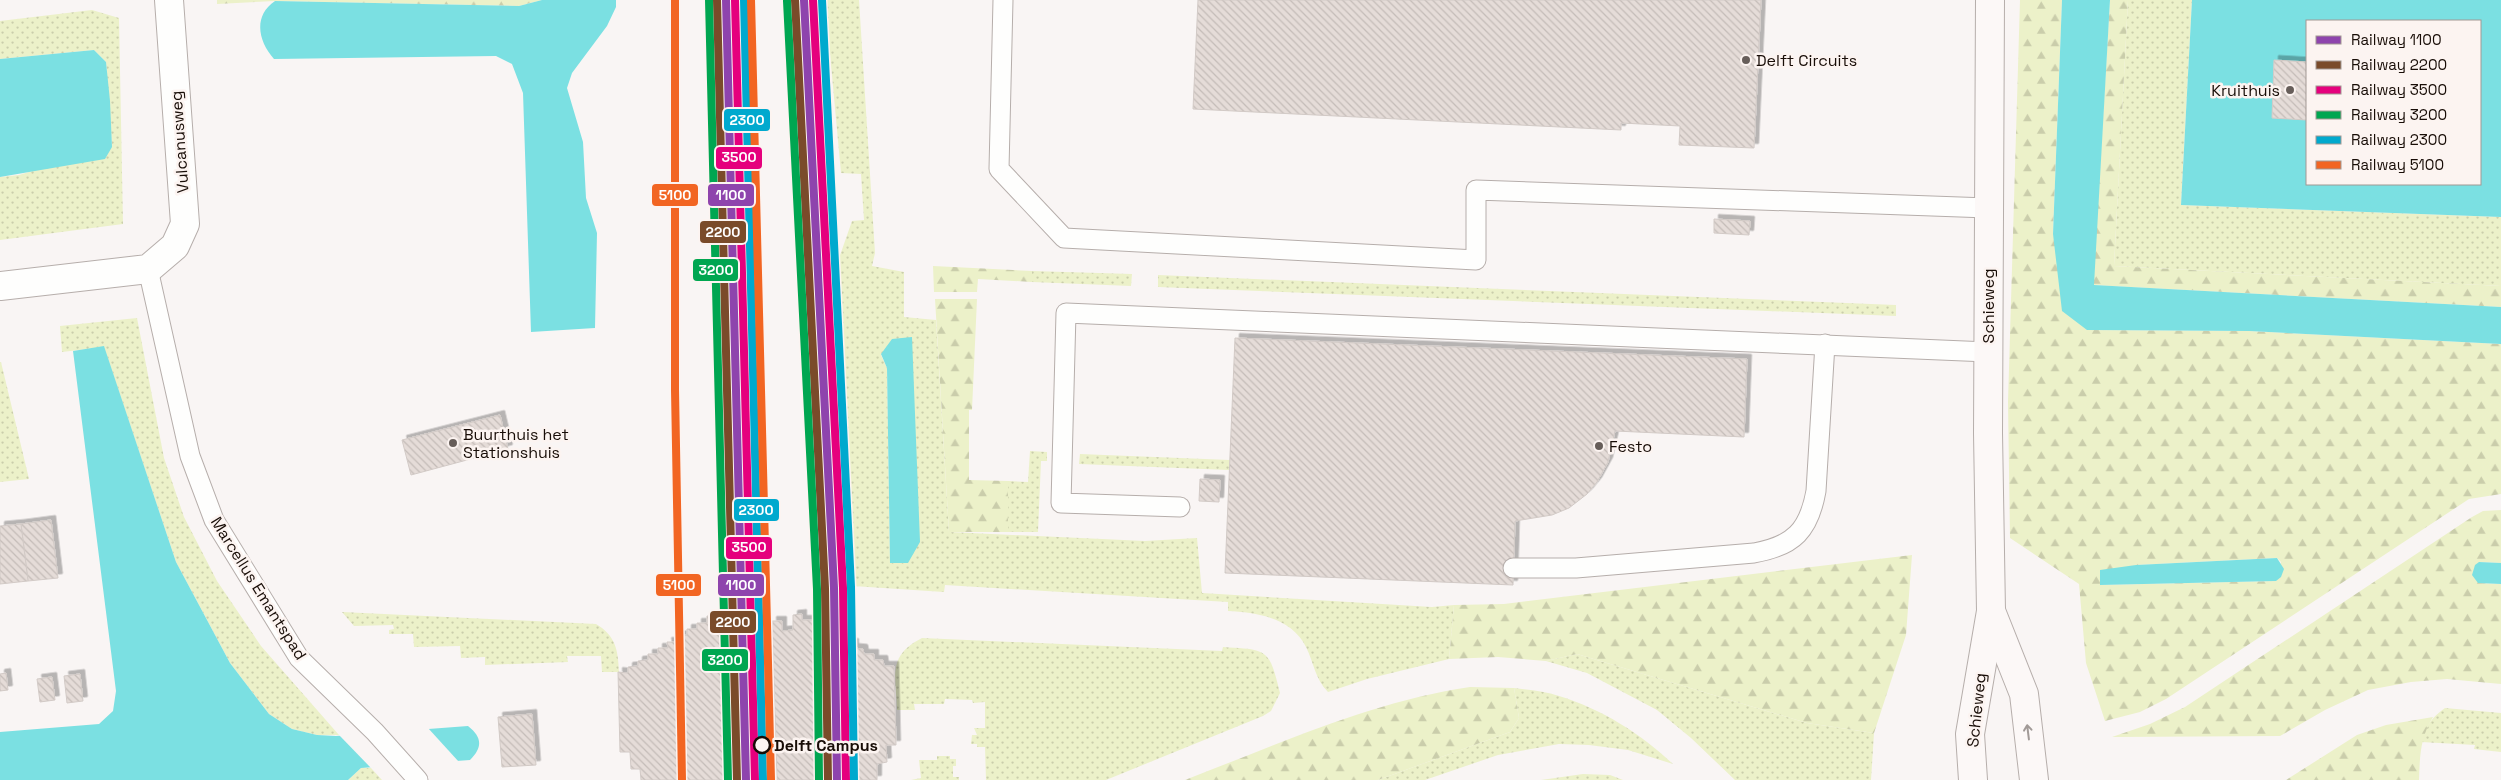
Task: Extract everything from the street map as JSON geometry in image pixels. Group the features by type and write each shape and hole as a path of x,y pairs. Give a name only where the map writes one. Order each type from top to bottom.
{"street":[{"name":"Vulcanusweg","path":"148,269 175,246 185,224 169,0"},
{"name":"Schieweg","path":"1973,780 1970,734 1991,611 1988,352 1990,0"},
{"path":"0,286 148,269"},
{"name":"Schieweg","path":"1991,611 2024,694 2034,780"}],"lane":[{"path":"1003,0 999,169 1064,238 1476,260 1476,190 1988,208"},
{"name":"Marcellus Emantspad","path":"148,269 190,456 214,520 299,658 375,732 412,773"},
{"path":"1180,507 1061,503 1066,312 1988,352"},
{"path":"1513,568 1576,568 1754,552 1773,549 1788,542 1801,532 1809,520 1815,500 1825,344"}],"green space":[{"path":"217,0 542,0 519,6 275,1 217,4"},
{"path":"825,0 859,0 875,253 872,266 904,272 904,317 936,320 949,532 1145,541 1197,538 1202,593 1432,607 1454,605 1449,659 1367,679 1328,692 1317,676 1306,647 1292,629 1272,618 1228,611 1228,602 945,585 944,592 853,586 846,486 848,477 837,264 852,221 864,220 861,174 841,173","holes":["912,337 908,563 890,563 887,368 881,355"]},
{"path":"2020,0 2062,0 2053,234 2087,330 2249,331 2501,344 2501,494 2469,499 2166,699 2140,712 2105,721 2086,663 2079,584 2010,538 2008,402","holes":["2277,558 2281,562 2276,581 2100,585 2136,565"]},
{"path":"2110,0 2128,0 2114,266 2501,286 2501,307 2093,285"},
{"path":"2128,0 2192,0 2181,205 2501,217 2501,286 2114,266"},
{"path":"92,10 119,18 123,224 0,240 0,177 19,175 112,147 106,62 94,50 0,59 0,21"},
{"path":"933,266 1032,271 1032,282 978,279 977,292 934,292"},
{"path":"1032,271 1132,274 1131,286 1032,282"},
{"path":"1158,275 1896,305 1896,316 1158,287"},
{"path":"935,299 977,299 972,410 969,410 969,480 1008,481 1008,532 949,532"},
{"path":"137,318 164,458 184,517 217,581 261,646 339,735 317,735 292,729 269,714 230,663 176,562 104,347 62,352 60,326"},
{"path":"1,362 29,479 0,482"},
{"path":"1030,451 1047,452 1047,461 1041,461 1038,532 1008,532 1008,481 1028,482"},
{"path":"1080,454 1230,460 1229,470 1079,464"},
{"path":"2501,510 2501,563 2479,562 2478,583 2501,584 2501,684 2447,679 2411,682 2368,690 2325,710 2280,736 2112,737 2150,724 2185,707 2472,517 2483,511"},
{"path":"1912,555 1906,635 1874,733 1807,723 1577,654 1546,661 1498,657 1449,659 1454,605 1504,604"},
{"path":"342,612 596,624 608,633 615,644 619,672 602,672 601,656 567,656 568,662 485,665 485,657 461,658 460,646 414,647 413,634 389,634 389,630 394,629 393,625 354,626"},
{"path":"922,638 1222,651 1223,647 1249,649 1264,654 1269,659 1280,693 1271,711 1263,716 1106,780 986,780 985,747 977,747 977,744 971,744 972,735 977,735 974,728 985,728 985,702 973,703 972,700 945,699 944,704 914,704 915,710 897,710 895,677 898,659 911,645"},
{"path":"1577,654 1807,723 1874,733 1871,780 1735,780 1691,738 1657,710 1587,673 1546,661"},
{"path":"1470,687 1514,688 1519,718 1510,732 1378,780 1185,780 1361,713 1434,694"},
{"path":"1514,688 1554,694 1606,715 1648,743 1673,764 1628,750 1589,745 1559,744 1498,755 1425,780 1378,780 1510,732 1519,718"},
{"path":"2445,708 2501,713 2501,752 2474,749 2475,745 2421,742 2430,723"},
{"path":"2433,717 2423,740 2419,780 2286,780 2357,735 2386,725"},
{"path":"937,756 950,756 950,759 956,759 956,766 953,766 953,777 959,777 959,780 911,780 921,778 919,760 937,760"},
{"path":"361,768 371,768 382,780 348,780"},
{"path":"1583,774 1610,775 1623,780 1541,780"}],"water":[{"path":"542,0 616,0 616,7 607,26 572,73 567,88 583,142 586,198 597,233 595,328 531,332 523,93 512,64 496,56 274,59 264,44 260,29 263,14 275,1 519,6"},
{"path":"2062,0 2110,0 2094,285 2501,307 2501,344 2249,331 2087,330 2062,311 2053,234"},
{"path":"2192,0 2501,0 2501,217 2181,205"},
{"path":"94,50 106,62 110,101 112,147 105,159 0,177 0,59"},
{"path":"912,337 920,542 908,563 890,563 887,368 881,354 892,339"},
{"path":"104,346 176,562 230,663 269,714 292,729 317,735 336,736 468,726 476,734 479,742 477,751 470,760 361,768 348,780 0,780 0,732 99,724 113,711 116,691 73,351"},
{"path":"2277,558 2284,569 2281,577 2276,581 2100,585 2100,570 2136,565"},
{"path":"2479,562 2501,563 2501,584 2478,583 2472,575 2475,565"}],"pier":[{"path":"428,728 459,762 371,768 339,735"}],"building":[{"path":"1198,0 1761,0 1754,148 1679,145 1680,126 1621,123 1621,130 1193,109"},
{"name":"Kruithuis","path":"2274,60 2306,62 2306,120 2272,118"},
{"path":"1714,219 1750,221 1749,235 1714,233"},
{"path":"1235,338 1747,359 1744,437 1615,431 1608,462 1597,482 1587,494 1569,508 1552,515 1515,521 1513,585 1225,573"},
{"path":"500,415 508,449 411,475 402,440"},
{"path":"1200,479 1220,480 1219,502 1199,501"},
{"path":"51,520 58,578 28,581 21,524"},
{"path":"21,524 28,581 0,584 0,526"},
{"path":"728,610 728,622 737,622 741,780 641,780 640,769 631,769 630,752 620,752 618,672 628,673 628,667 638,666 638,661 648,660 648,654 658,654 658,648 668,648 667,642 677,642 677,636 687,635 687,629 697,629 697,623 707,623 707,616 718,616 717,611"},
{"path":"802,614 802,620 813,620 813,626 823,625 823,631 833,631 833,637 843,637 843,643 854,643 854,648 863,649 864,654 874,654 874,660 883,660 884,666 894,666 896,745 886,745 887,762 877,764 877,780 777,780 772,621 782,621 782,631 793,630 793,615"},
{"path":"6,673 8,690 0,691 0,674"},
{"path":"80,674 83,701 67,703 64,676"},
{"path":"52,677 55,700 40,702 37,679"},
{"path":"532,714 536,765 502,767 498,717"}],"rail line":[{"name":"5100","path":"675,0 675,390 682,780"},
{"name":"3200","path":"709,0 728,780"},
{"name":"2200","path":"717,0 737,780"},
{"name":"1100","path":"726,0 746,780"},
{"name":"3500","path":"735,0 755,780"},
{"name":"2300","path":"744,0 763,780"},
{"name":"5100","path":"751,0 771,780"},
{"name":"2200","path":"795,0 825,588 828,780"},
{"name":"1100","path":"804,0 834,588 837,780"},
{"name":"3500","path":"813,0 843,588 846,780"},
{"name":"2300","path":"822,0 851,587 854,780"},
{"name":"3200","path":"787,1 817,589 819,780"}],"place":[{"name":"Delft Circuits","path":"1746,60"},
{"name":"Kruithuis","path":"2290,90"},
{"name":"Buurthuis het Stationshuis","path":"453,443"},
{"name":"Festo","path":"1599,446"},
{"name":"Delft Campus","path":"762,745"}]}
